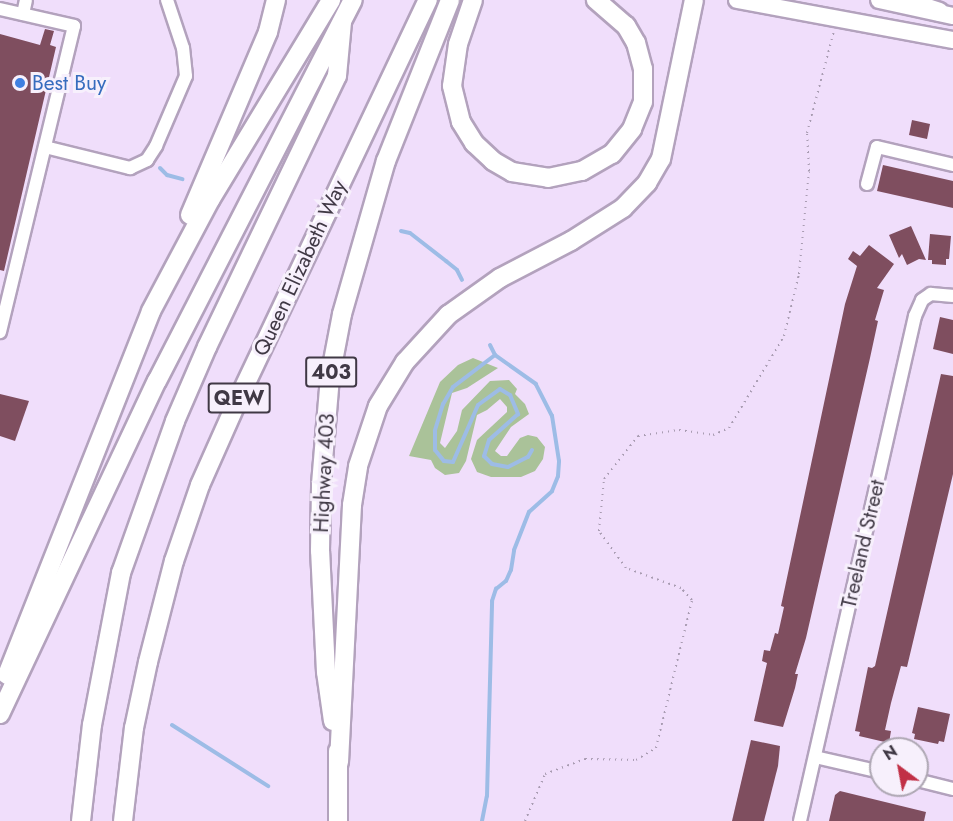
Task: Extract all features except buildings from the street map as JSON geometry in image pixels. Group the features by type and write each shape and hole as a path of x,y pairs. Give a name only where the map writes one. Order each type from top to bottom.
{"highway":[{"path":"0,693 51,559 151,311 268,32 276,0"},
{"path":"151,311 210,200 331,0"},
{"name":"QEW","path":"81,821 92,724 121,573 175,421 207,347 337,76 342,22 353,0"},
{"name":"Queen Elizabeth Way","path":"123,821 134,728 148,662 174,561 200,485 236,404 428,0"},
{"name":"Highway 403","path":"338,821 339,762 326,672 320,551 321,475 330,377 342,314 386,161 450,0"},
{"path":"473,0 458,45 452,86 461,122 474,143 493,161 512,172 548,178 582,171 612,154 632,129 643,102 642,69 636,43 626,26 596,0"},
{"path":"339,762 351,505 358,466 378,406 405,362 448,315 500,278 571,241 623,208 647,183 661,159 694,0"},
{"path":"903,0 946,14"},
{"path":"0,714 157,381 342,22"}],"main road":[{"path":"737,0 953,40"},
{"path":"879,0 946,14"}],"street":[{"path":"23,14 26,0"},
{"path":"45,147 130,168 147,160 156,146 186,76 183,48 167,0"},
{"path":"0,9 74,26 0,332"},
{"path":"867,184 877,147 953,165"},
{"name":"Treeland Street","path":"800,821 915,316 922,300 930,294 953,297"},
{"path":"815,757 869,769"},
{"path":"929,783 953,789"}],"path":[{"path":"525,821 545,774 585,759 636,760 656,748 692,600 681,588 626,568 599,531 604,479 638,436 679,430 713,435 729,428 784,336 799,274 809,171 807,133 837,18"}],"green space":[{"path":"473,358 498,368 467,388 452,393 440,443 445,448 457,431 462,410 490,381 509,380 517,389 515,394 525,404 529,414 511,427 495,451 501,456 507,456 520,438 528,435 537,437 545,447 543,459 535,471 521,477 491,477 477,472 471,459 477,440 507,412 507,407 500,399 477,415 466,461 459,473 445,475 435,468 431,460 409,456 440,382 458,365"}],"waterway":[{"path":"160,168 167,175 182,179"},
{"path":"401,231 410,233 446,261 457,270 462,280"},
{"path":"490,345 495,355 453,387 443,404 435,431 435,450 444,461 453,462 478,405 500,389 510,395 518,414 489,440 484,456 492,464 508,467 528,457 532,450"},
{"path":"482,821 487,796 492,601 496,589 506,581 511,570 514,550 529,512 552,491 558,476 559,461 552,416 536,384 495,355"},
{"path":"172,725 268,786"}],"place":[{"name":"Best Buy","path":"20,83"}]}
